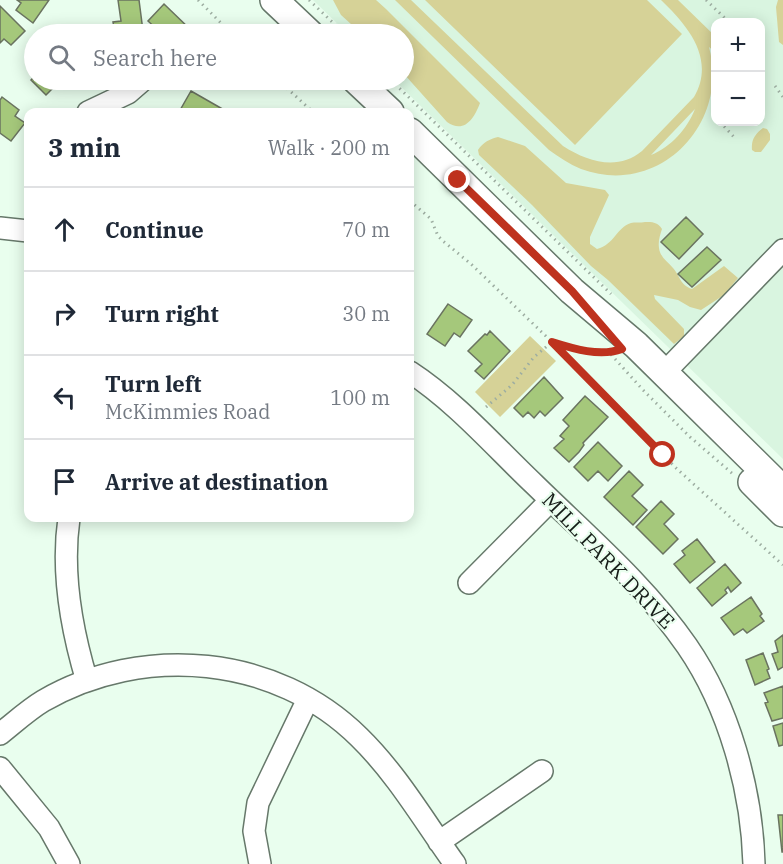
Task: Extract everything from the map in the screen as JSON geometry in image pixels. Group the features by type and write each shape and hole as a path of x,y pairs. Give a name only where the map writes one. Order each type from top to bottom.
{"main road":[{"path":"274,0 299,24"},
{"path":"367,90 386,108"},
{"path":"414,136 572,291 636,345 783,490"},
{"path":"572,291 622,349 783,513"}],"street":[{"path":"97,108 132,90"},
{"path":"0,228 24,227"},
{"path":"664,373 783,250"},
{"name":"MILL PARK DRIVE","path":"414,375 440,395 550,501 653,604 687,646 702,672 732,739 742,772 750,816 754,864"},
{"path":"469,582 550,501"},
{"path":"69,522 67,568 70,612 75,642 87,681"},
{"path":"0,734 44,701 101,675 160,665 215,666 263,677 308,699 342,721 374,751 455,864"},
{"path":"260,864 254,831 258,803 308,699"},
{"path":"0,768 49,828 69,864"},
{"path":"439,842 542,771"}],"path":[{"path":"198,0 222,24"},
{"path":"309,0 334,24"},
{"path":"706,0 725,18"},
{"path":"775,86 783,97"},
{"path":"289,90 309,108"},
{"path":"401,90 618,301"},
{"path":"724,126 734,136"},
{"path":"414,204 431,219 442,241 471,264 552,342 669,461 783,565"},
{"path":"552,342 572,348 610,353 622,349"},
{"path":"486,407 513,385 534,357 552,342"}],"shaded area":[{"path":"313,0 783,0 783,459 404,90 414,90 414,24 338,24"},
{"path":"333,0 376,0 401,24 351,24 341,15"},
{"path":"395,0 411,0 563,146 593,160 613,162 623,161 642,151 694,97 700,83 702,69 696,44 681,21 661,0 678,0 711,32 711,49 709,47 711,90 709,103 698,127 682,148 661,163 637,173 610,175 581,169 549,150","holes":["695,109 683,130 672,142 651,155"]},
{"path":"425,0 647,0 682,34 575,145"},
{"path":"778,0 783,0 783,45 779,42 776,7"},
{"path":"414,37 480,103 468,123 458,126 447,122 414,85"},
{"path":"763,128 767,129 770,134 770,140 761,152 755,152 752,150 753,140"},
{"path":"498,137 525,146 566,183 605,190 609,195 590,237 590,244 597,249 608,244 626,225 652,222 662,229 659,243 661,254 688,287 692,289 724,266 738,278 724,295 701,310 678,300 654,295 655,299 684,329 684,336 674,344 479,155 478,150 482,145"},
{"path":"530,336 556,361 500,417 475,392"}],"building":[{"path":"17,0 49,0 33,23 16,10 21,3"},
{"path":"118,0 139,0 142,24 113,24 113,22 121,21"},
{"path":"164,4 185,24 151,24 148,21"},
{"path":"0,6 24,32 11,45 4,39 0,43"},
{"path":"41,90 51,90 46,95"},
{"path":"191,91 221,108 181,108"},
{"path":"2,97 19,110 15,116 24,122 11,141 0,133 0,100"},
{"path":"686,217 703,234 679,259 661,242"},
{"path":"707,247 721,260 692,287 678,274"},
{"path":"448,304 472,320 460,337 454,333 445,346 427,334"},
{"path":"490,331 510,351 484,379 475,371 482,364 468,351"},
{"path":"544,377 563,398 545,416 540,411 534,418 528,412 523,417 514,408"},
{"path":"585,396 608,417 583,443 579,452 569,462 554,448 564,439 560,436 569,426 563,420"},
{"path":"598,442 622,466 608,481 598,471 588,481 574,467"},
{"path":"629,471 643,485 632,496 647,510 633,525 604,497"},
{"path":"661,501 674,514 664,524 678,539 663,554 636,527"},
{"path":"697,539 715,562 690,583 674,564 685,555 682,551"},
{"path":"725,564 741,583 731,592 728,587 725,590 727,593 712,606 697,588"},
{"path":"751,597 764,621 747,633 743,629 734,635 721,618"},
{"path":"783,635 783,667 778,670 772,654 778,652 775,641"},
{"path":"763,653 770,678 755,685 746,660"},
{"path":"783,686 783,718 772,721 764,693"},
{"path":"783,723 783,745 779,746 773,726"},
{"path":"778,815 783,815 783,852 782,852"}],"route":[{"path":"458,180 572,291 622,349 610,353 572,348 552,342 663,455"}]}
